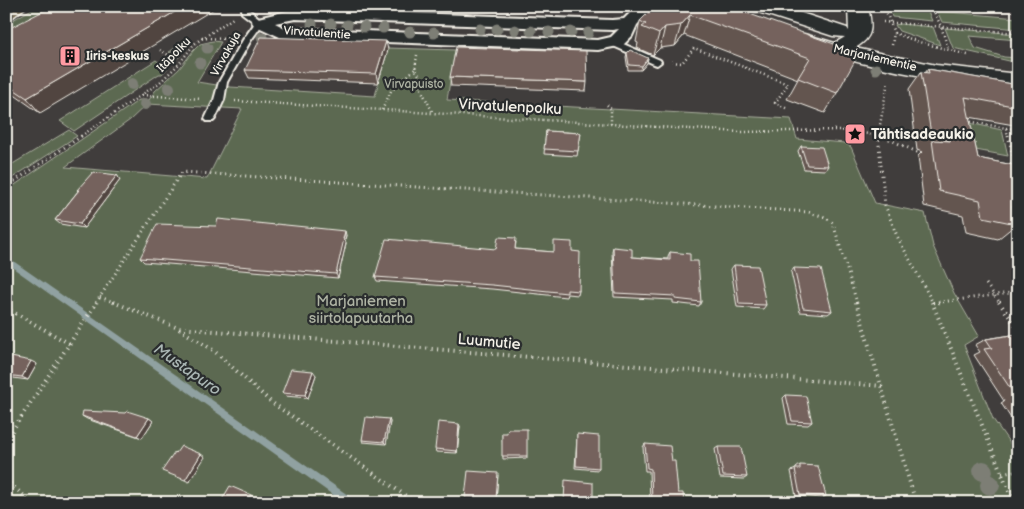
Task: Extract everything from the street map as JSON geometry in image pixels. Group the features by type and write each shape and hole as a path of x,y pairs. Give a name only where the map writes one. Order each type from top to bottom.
{"highway":[{"path":"6,13 18,6"}],"main road":[{"path":"829,18 838,50 859,37 860,17 858,6"},
{"name":"Marjaniementie","path":"753,13 829,18 859,37 967,64 1018,81"},
{"name":"Marjaniementie","path":"753,13 838,50 907,67 970,77 1018,81"}],"street":[{"path":"606,44 626,32 629,23 646,6"},
{"name":"Virvatulentie","path":"260,22 295,14 612,25 629,23"},
{"path":"447,40 451,19"},
{"name":"Virvatulentie","path":"260,22 282,33 606,44"}],"lane":[{"path":"245,11 260,22"},
{"name":"Virvakuja","path":"210,119 219,100 223,82 247,40 260,22"},
{"path":"606,44 657,62"}],"path":[{"path":"884,6 894,33 974,56"},
{"path":"931,6 948,50"},
{"name":"Itäpolku","path":"6,187 142,95 179,64 194,44 245,11"},
{"path":"891,24 898,22 1018,33"},
{"path":"657,62 682,63 694,48 788,84 775,103 788,108"},
{"path":"159,63 170,56 160,50"},
{"path":"382,110 390,91 414,68 417,54"},
{"path":"414,68 421,78 420,87 433,114"},
{"path":"888,76 878,134 885,205 897,236 933,303 1013,503"},
{"name":"Virvatulenpolku","path":"142,95 741,132 840,130 878,134 917,152 935,154"},
{"path":"606,105 611,109 611,124"},
{"path":"964,121 1015,129"},
{"path":"1006,128 1016,166 1006,164"},
{"path":"6,440 182,172 808,212 822,214 830,218 833,223 916,503"},
{"path":"986,284 1018,328"},
{"path":"933,303 1018,292"},
{"name":"Luumutie","path":"100,297 178,328 882,386"},
{"path":"6,308 70,344"},
{"path":"178,328 213,350 271,402 416,503"},
{"path":"1002,473 1018,471"},
{"path":"6,480 32,503"},
{"path":"1010,494 1018,502"}],"green space":[{"path":"37,6 59,6 6,35 6,24"},
{"path":"889,6 926,6 932,21 892,17"},
{"path":"937,11 1018,18 1018,29 942,22"},
{"path":"895,25 933,27 940,45 899,31"},
{"path":"945,28 1018,34 1018,40 969,36 975,48 1004,57 1018,58 1018,63 953,48"},
{"name":"Marjaniemen siirtolapuutarha","path":"213,41 221,42 197,82 230,87 375,96 387,48 455,50 447,100 791,119 797,139 845,143 851,147 875,203 925,213 933,246 954,293 979,336 964,345 993,419 1018,455 1018,503 6,503 6,191 139,100 149,100 155,91 179,69 200,44","holes":["147,104 242,109 207,179 65,167 130,120"]},
{"path":"185,43 190,43 162,74 159,74 74,131 60,121 156,60 161,64 174,56 169,52"},
{"path":"960,121 1002,130 1008,156 965,148"},
{"path":"69,130 77,136 6,182 6,168"}],"building":[{"name":"Iiris-keskus","path":"53,6 185,6 27,98 6,84 6,30"},
{"path":"655,6 727,6 837,45 834,49 857,57 837,93 798,78 810,58 690,15 681,25 665,27 659,34 642,27 646,24 640,21"},
{"path":"261,37 386,41 376,74 245,70"},
{"path":"456,47 586,51 587,82 450,77"},
{"path":"630,50 648,58 642,66 629,65 627,53"},
{"path":"928,69 1018,85 1018,107 965,97 978,158 1018,166 1018,208 1012,206 1016,224 983,217 980,200 939,191 932,140 951,141 931,134 921,72 929,73"},
{"path":"546,131 581,133 578,151 544,149"},
{"path":"801,146 822,147 828,166 807,165"},
{"path":"93,172 117,175 80,224 55,220 79,190 77,190"},
{"path":"218,219 345,231 336,274 140,258 157,224 216,226"},
{"path":"498,237 516,238 515,249 554,252 554,241 572,242 572,251 580,252 579,291 567,290 567,293 492,285 375,277 386,239 496,249"},
{"path":"613,247 632,249 632,257 670,260 670,252 690,254 690,261 698,261 701,302 675,299 675,296 615,293"},
{"path":"734,265 758,266 766,305 739,304"},
{"path":"794,268 821,269 832,311 803,308"},
{"path":"1018,334 1018,405 1012,397 1016,397 984,349 992,348 986,339"},
{"path":"6,356 31,361 22,377 6,375"},
{"path":"291,369 313,371 305,395 282,393"},
{"path":"786,395 806,396 812,422 792,421"},
{"path":"83,411 125,413 127,411 149,418 137,436 82,416"},
{"path":"366,417 389,419 384,442 362,440"},
{"path":"438,422 459,424 457,451 435,449"},
{"path":"508,429 527,429 527,456 502,456 502,433 507,433"},
{"path":"577,434 599,436 599,468 576,466"},
{"path":"645,444 670,446 672,461 675,461 678,493 683,493 684,503 652,503 651,469 647,468"},
{"path":"181,446 201,454 185,480 162,471"},
{"path":"718,447 741,447 747,477 723,476"},
{"path":"800,465 818,466 826,496 800,495 795,469 800,469"},
{"path":"468,471 498,473 496,499 465,497"},
{"path":"565,480 593,483 593,503 564,503"},
{"path":"230,486 251,495 248,499 251,501 250,503 220,503"},
{"path":"742,501 758,503 742,503"}],"waterway":[{"name":"Mustapuro","path":"6,259 352,503"}],"place":[{"name":"Iiris-keskus","path":"70,56"},
{"name":"Tähtisadeaukio","path":"855,134"}],"park label":[{"name":"Virvapuisto","path":"414,84"}]}
